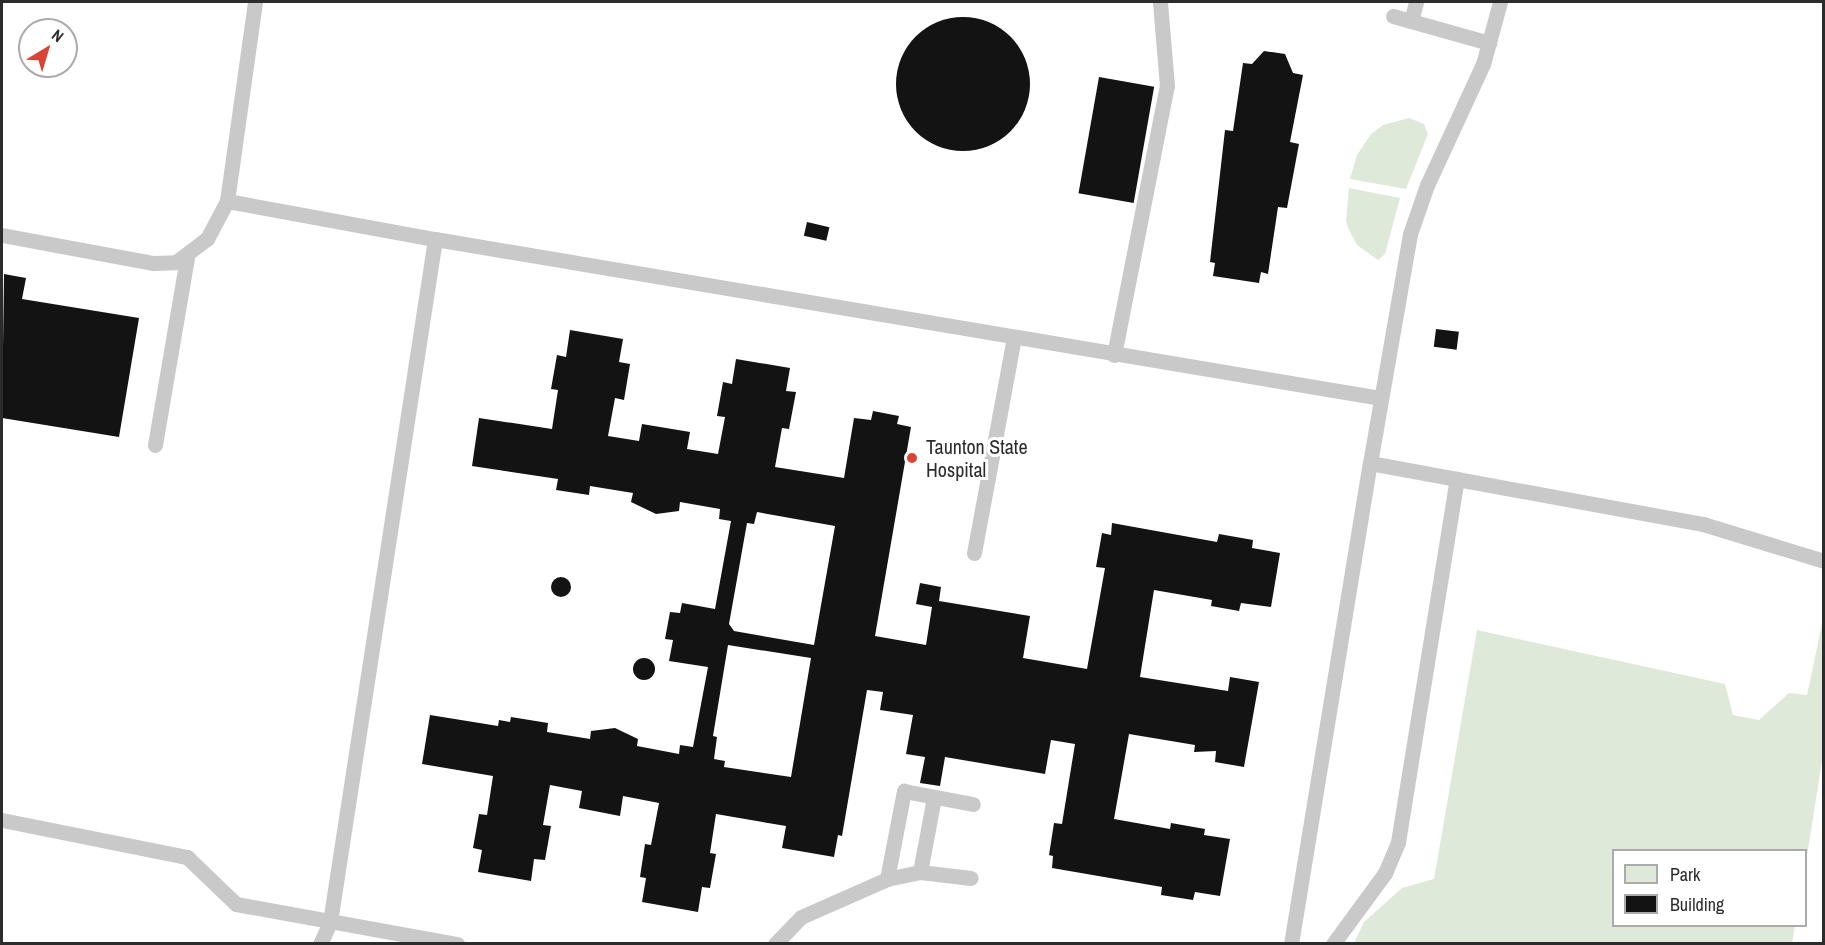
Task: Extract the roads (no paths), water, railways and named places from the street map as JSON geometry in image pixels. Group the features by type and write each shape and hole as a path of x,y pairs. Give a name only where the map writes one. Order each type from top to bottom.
{"lane":[{"path":"2,235 153,263 187,257 216,228 226,201 255,2"},
{"path":"1113,355 1167,86 1160,2"},
{"path":"1411,21 1416,2"},
{"path":"1290,944 1404,258 1417,211 1489,43 1500,2"},
{"path":"1393,16 1489,43"},
{"path":"226,201 1113,355 1380,398"},
{"path":"320,944 330,922 435,239"},
{"path":"155,445 187,257"},
{"path":"974,553 1014,338"},
{"path":"1370,463 1704,524 1824,561"},
{"path":"1333,944 1385,873 1398,842 1457,479"},
{"path":"887,879 904,791 973,804"},
{"path":"920,872 934,797"},
{"path":"2,820 187,857 237,904 411,940 457,944"},
{"path":"775,944 801,917 887,879 920,872 971,878"}],"place":[{"name":"Taunton State Hospital","path":"912,458"}]}
